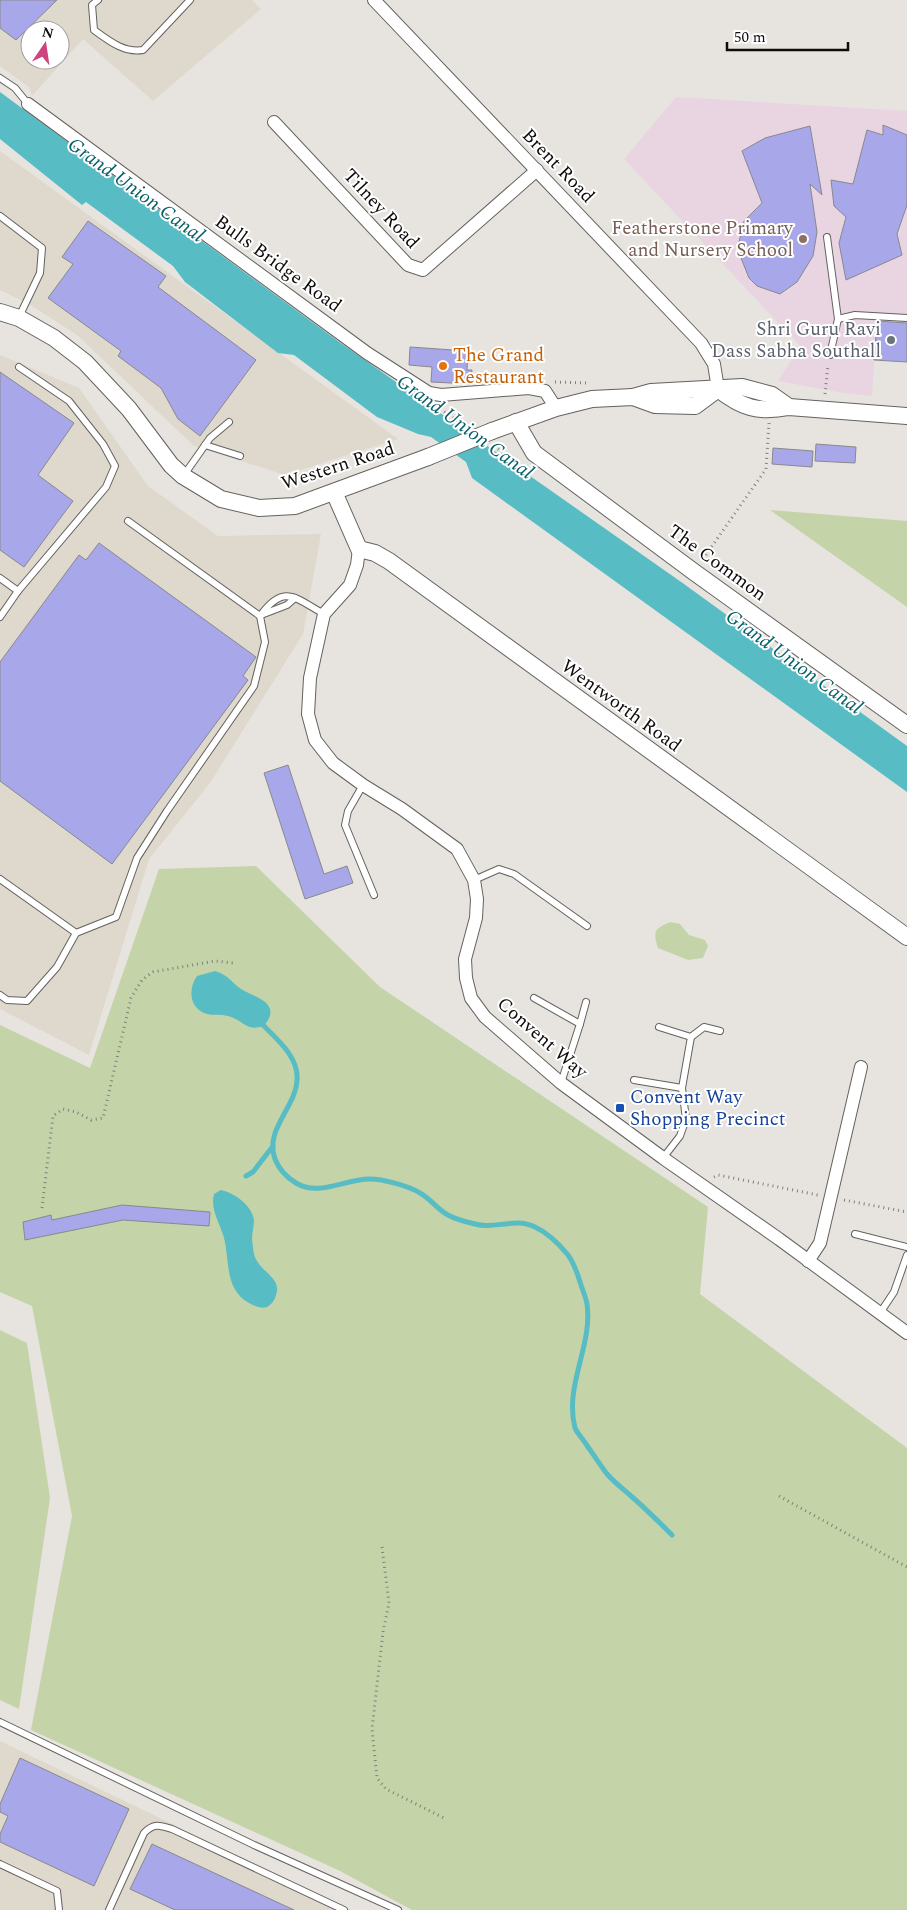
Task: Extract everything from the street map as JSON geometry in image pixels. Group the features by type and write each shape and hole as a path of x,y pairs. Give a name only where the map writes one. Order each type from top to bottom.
{"street":[{"name":"Brent Road","path":"374,0 701,343 714,364 718,389"},
{"name":"Bulls Bridge Road","path":"28,104 367,353 429,393 441,395 529,388 544,391 556,408"},
{"name":"Tilney Road","path":"274,122 408,265 423,270 537,170"},
{"name":"Western Road","path":"0,312 19,318 54,338 85,362 129,409 171,465 183,476 221,499 259,508 295,506 556,408 592,399 632,397 655,405 695,406 718,389"},
{"path":"718,389 742,387 772,395 789,406"},
{"path":"718,389 736,403 770,410 789,406 907,416"},
{"name":"The Common","path":"516,422 534,453 694,572 907,725"},
{"path":"334,492 359,549"},
{"name":"Convent Way","path":"359,549 357,565 350,585 324,614 310,678 308,714 315,740 333,763 363,785 402,809 456,849 474,880 477,899 476,918 465,959 466,978 472,998 484,1017 562,1082 663,1158 779,1239 907,1333"},
{"name":"Wentworth Road","path":"359,549 375,553 389,561 907,937"},
{"path":"808,1261 820,1243 860,1067"}],"lane":[{"path":"98,0 92,6 94,30 113,44 133,52 143,50 190,0"},
{"name":"Bulls Bridge Road","path":"0,78 15,88 28,104"},
{"path":"0,216 42,248 40,273 19,318"},
{"path":"828,237 838,320 830,355"},
{"path":"838,320 855,315 907,318"},
{"path":"0,617 18,591 106,487 115,466 103,444 69,401 19,367"},
{"path":"183,476 210,438 229,422"},
{"path":"205,445 240,456"},
{"path":"0,995 8,1000 27,1002 57,967 76,933 116,917 137,858 167,811 254,686 265,642 260,616 128,521"},
{"path":"0,578 18,591"},
{"path":"260,616 266,607 278,596 295,598 324,614"},
{"path":"260,616 287,605 295,598"},
{"path":"363,785 348,811 345,824 374,896"},
{"path":"474,880 499,870 514,874 586,926"},
{"path":"0,879 76,933"},
{"path":"534,998 580,1024"},
{"path":"562,1082 586,1002"},
{"path":"660,1027 691,1037"},
{"path":"663,1158 680,1136 686,1119 682,1088 691,1037 704,1027 720,1031"},
{"path":"634,1080 682,1088"},
{"path":"855,1234 907,1247"},
{"path":"880,1313 894,1292 907,1255"},
{"path":"0,1722 254,1845 398,1910"},
{"path":"109,1910 144,1833 151,1827 159,1826 172,1829 344,1910"},
{"path":"0,1864 57,1891 59,1910"}],"path":[{"path":"825,390 830,355"},
{"path":"694,572 766,469 770,410"},
{"path":"42,1208 53,1116 63,1109 76,1112 91,1120 103,1118 131,998 142,980 154,972 215,961 233,963"},
{"path":"699,1184 718,1175 907,1212"},
{"path":"779,1496 907,1567"},
{"path":"382,1547 389,1603 383,1632 372,1729 377,1778 386,1789 444,1818"}],"shaded area":[{"path":"0,0 252,0 261,9 153,101 83,39 70,54 70,20 20,20 20,70 55,70 32,96 29,87 0,66"},
{"name":"Featherstone Primary and Nursery School","path":"676,97 907,111 907,321 877,318 872,396 778,381 800,346 624,159"},
{"path":"0,151 398,439 285,475 194,446 77,335 29,304 0,290"},
{"path":"0,355 79,388 148,486 218,536 321,534 303,634 210,783 149,859 89,1055 0,1009"},
{"path":"0,1741 351,1910 0,1910"}],"green space":[{"path":"770,510 907,521 907,607"},
{"path":"256,866 380,987 708,1207 700,1294 907,1448 907,1910 412,1910 340,1871 31,1730 72,1516 32,1306 0,1292 0,1025 90,1068 159,869"},
{"path":"670,922 680,924 689,935 705,940 708,946 703,958 688,960 658,948 656,931"},
{"path":"0,1330 27,1343 50,1498 19,1709 0,1700"}],"water":[{"path":"0,92 342,344 684,584 907,746 907,792 472,478 466,462 431,437 418,434 377,417 294,355 278,353 185,282 173,266 86,202 82,205 0,139"},
{"path":"215,971 225,975 242,990 263,1000 268,1005 270,1010 269,1017 264,1026 248,1027 228,1016 204,1013 195,1006 191,991 194,980 197,976"},
{"path":"221,1190 242,1200 253,1215 252,1239 255,1256 277,1285 275,1299 265,1308 255,1306 241,1297 235,1290 229,1274 224,1238 213,1206 214,1194"}],"building":[{"path":"0,0 57,0 36,20 20,20 20,36 16,40 0,28"},
{"path":"883,125 907,135 907,205 897,234 902,255 846,280 839,243 846,217 834,206 831,180 853,184 867,130 883,135"},
{"path":"810,126 822,195 810,184 817,232 813,256 797,282 780,294 757,286 749,278 741,258 739,242 744,221 762,203 742,151 765,138"},
{"path":"88,221 166,276 158,287 256,360 200,436 178,419 161,388 118,356 121,351 48,298 73,264 62,257"},
{"name":"Shri Guru Ravi Dass Sabha Southall","path":"877,321 907,323 907,362 874,360"},
{"path":"410,347 468,351 467,370 472,370 471,384 431,382 432,367 409,365"},
{"path":"0,372 74,423 38,475 73,501 24,567 0,550"},
{"path":"816,444 856,447 855,463 815,461"},
{"path":"773,448 813,451 812,467 772,464"},
{"path":"99,543 256,657 243,676 248,680 112,864 0,781 0,662 79,555 86,560"},
{"path":"288,765 324,874 347,866 353,883 305,899 264,773"},
{"path":"122,1205 210,1212 209,1226 123,1220 25,1240 23,1222 51,1215 52,1220"},
{"path":"20,1758 129,1809 94,1886 0,1842 0,1834 8,1816 0,1812 0,1804"},
{"path":"152,1844 294,1910 175,1910 130,1889"}],"waterway":[{"path":"264,1026 286,1050 295,1064 297,1072 292,1100 277,1128 273,1148 275,1159 279,1166 292,1181 305,1187 314,1188 370,1179 396,1183 420,1193 444,1213 462,1221 489,1226 519,1223 535,1227 553,1239 568,1255 576,1269 585,1297 588,1320 573,1396 575,1428 607,1474 672,1535"},
{"path":"246,1176 253,1172 273,1146"}],"place":[{"name":"Featherstone Primary and Nursery School","path":"803,239"},
{"name":"Shri Guru Ravi Dass Sabha Southall","path":"891,340"},
{"name":"The Grand Restaurant","path":"443,366"},
{"name":"Convent Way Shopping Precinct","path":"620,1108"}],"water label":[{"name":"Grand Union Canal","path":"136,190"},
{"name":"Grand Union Canal","path":"465,427"},
{"name":"Grand Union Canal","path":"794,662"}]}
